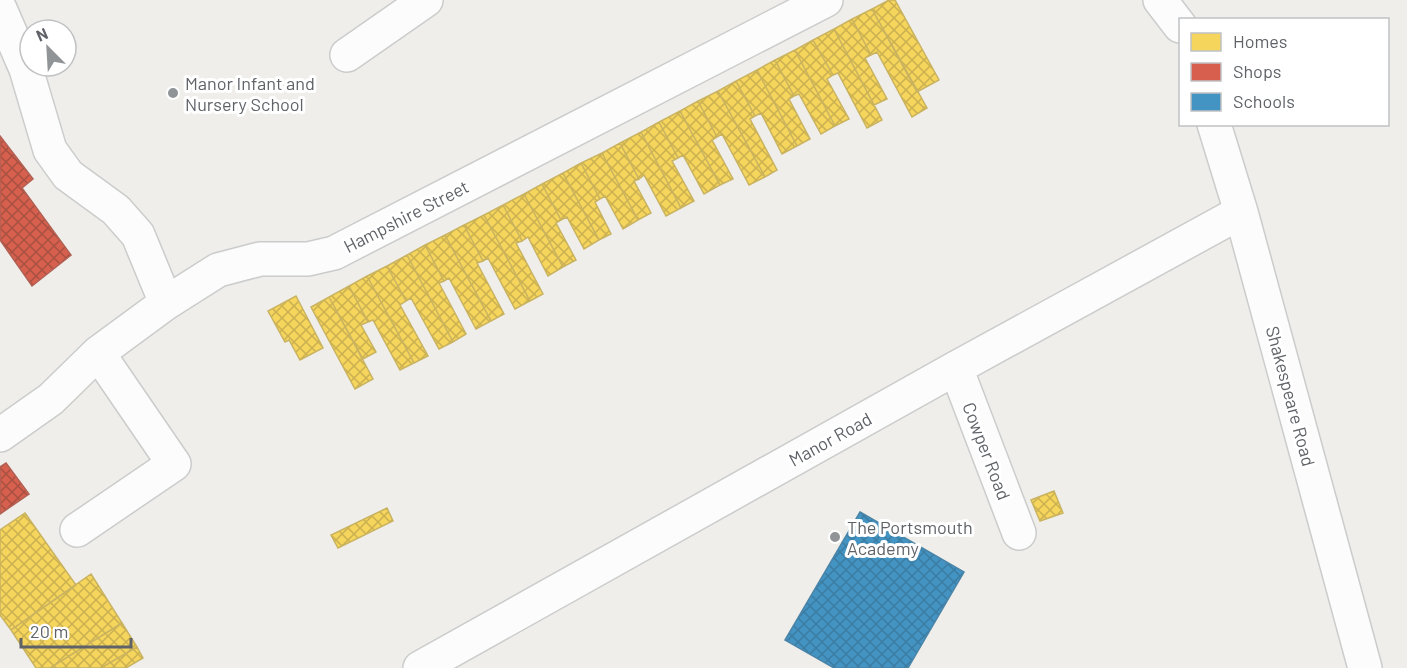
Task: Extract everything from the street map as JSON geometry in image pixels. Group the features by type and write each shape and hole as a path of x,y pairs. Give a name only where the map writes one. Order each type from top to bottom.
{"street":[{"path":"347,55 426,0"},
{"name":"Hampshire Street","path":"0,435 51,399 98,353 166,303 218,270 260,259 308,259 334,253 826,0"},
{"path":"1161,0 1179,25"},
{"path":"0,9 26,69 50,150 68,175 116,210 138,235 166,303"},
{"name":"Shakespeare Road","path":"1215,126 1241,212 1365,668"},
{"name":"Manor Road","path":"420,668 956,368 1241,212"},
{"path":"77,530 174,464 98,353"},
{"name":"Cowper Road","path":"956,368 1019,533"}],"building: Homes":[{"path":"889,0 895,0 939,80 917,92 872,9"},
{"path":"872,9 927,108 912,117 877,52 871,55 852,19"},
{"path":"852,19 871,55 865,58 887,99 874,105 834,29"},
{"path":"834,29 882,120 867,128 838,73 833,75 813,40"},
{"path":"813,40 833,75 827,79 849,119 835,126 795,50"},
{"path":"795,50 835,126 821,134 799,94 794,96 775,60"},
{"path":"775,60 794,96 789,99 810,139 797,146 757,70"},
{"path":"757,70 797,146 782,154 761,113 755,116 736,81"},
{"path":"736,81 755,116 750,119 777,170 765,177 718,91"},
{"path":"718,91 765,177 749,185 722,134 717,137 698,101"},
{"path":"698,101 717,137 712,140 733,179 720,185 680,111"},
{"path":"680,111 720,185 704,194 683,155 678,158 659,122"},
{"path":"659,122 678,158 672,161 694,201 681,208 641,132"},
{"path":"641,132 681,208 666,216 644,175 639,179 620,143"},
{"path":"620,143 639,179 634,181 651,213 638,220 602,153"},
{"path":"602,153 638,220 623,229 605,196 600,199 581,163"},
{"path":"581,163 600,199 595,202 611,234 599,240 563,173"},
{"path":"563,173 599,240 584,249 567,217 561,220 542,184"},
{"path":"542,184 561,220 556,223 576,260 563,267 524,194"},
{"path":"524,194 563,267 548,276 528,237 522,241 503,205"},
{"path":"503,205 522,241 516,243 543,294 530,301 484,215"},
{"path":"484,215 530,301 515,309 488,258 483,261 464,225"},
{"path":"464,225 483,261 477,263 504,314 491,321 445,235"},
{"path":"445,235 491,321 476,329 449,278 444,281 425,245"},
{"path":"425,245 444,281 439,283 466,334 453,342 407,255"},
{"path":"407,255 453,342 439,349 411,298 406,301 387,266"},
{"path":"387,266 406,301 400,305 428,356 414,363 367,276"},
{"path":"367,276 414,363 400,370 373,320 368,322 349,286"},
{"path":"349,286 368,322 361,325 376,352 363,359 329,297"},
{"path":"296,296 323,348 300,360 289,340 285,342 268,311"},
{"path":"329,297 373,379 355,389 311,307"},
{"path":"1054,491 1063,513 1040,521 1031,500"},
{"path":"387,508 393,521 338,548 331,535"},
{"path":"25,513 76,585 11,630 0,615 0,530"},
{"path":"91,574 122,623 50,668 36,668 11,630"},
{"path":"122,623 137,647 101,668 50,668"},
{"path":"137,647 143,658 126,668 101,668"}],"building: Shops":[{"path":"0,136 33,179 22,188 71,255 32,286 0,240"},
{"path":"6,463 29,494 0,514 0,467"}],"building: Schools":[{"path":"860,512 964,572 908,668 834,668 785,640"}],"place":[{"name":"Manor Infant and Nursery School","path":"173,93"},
{"name":"The Portsmouth Academy","path":"835,537"}]}
